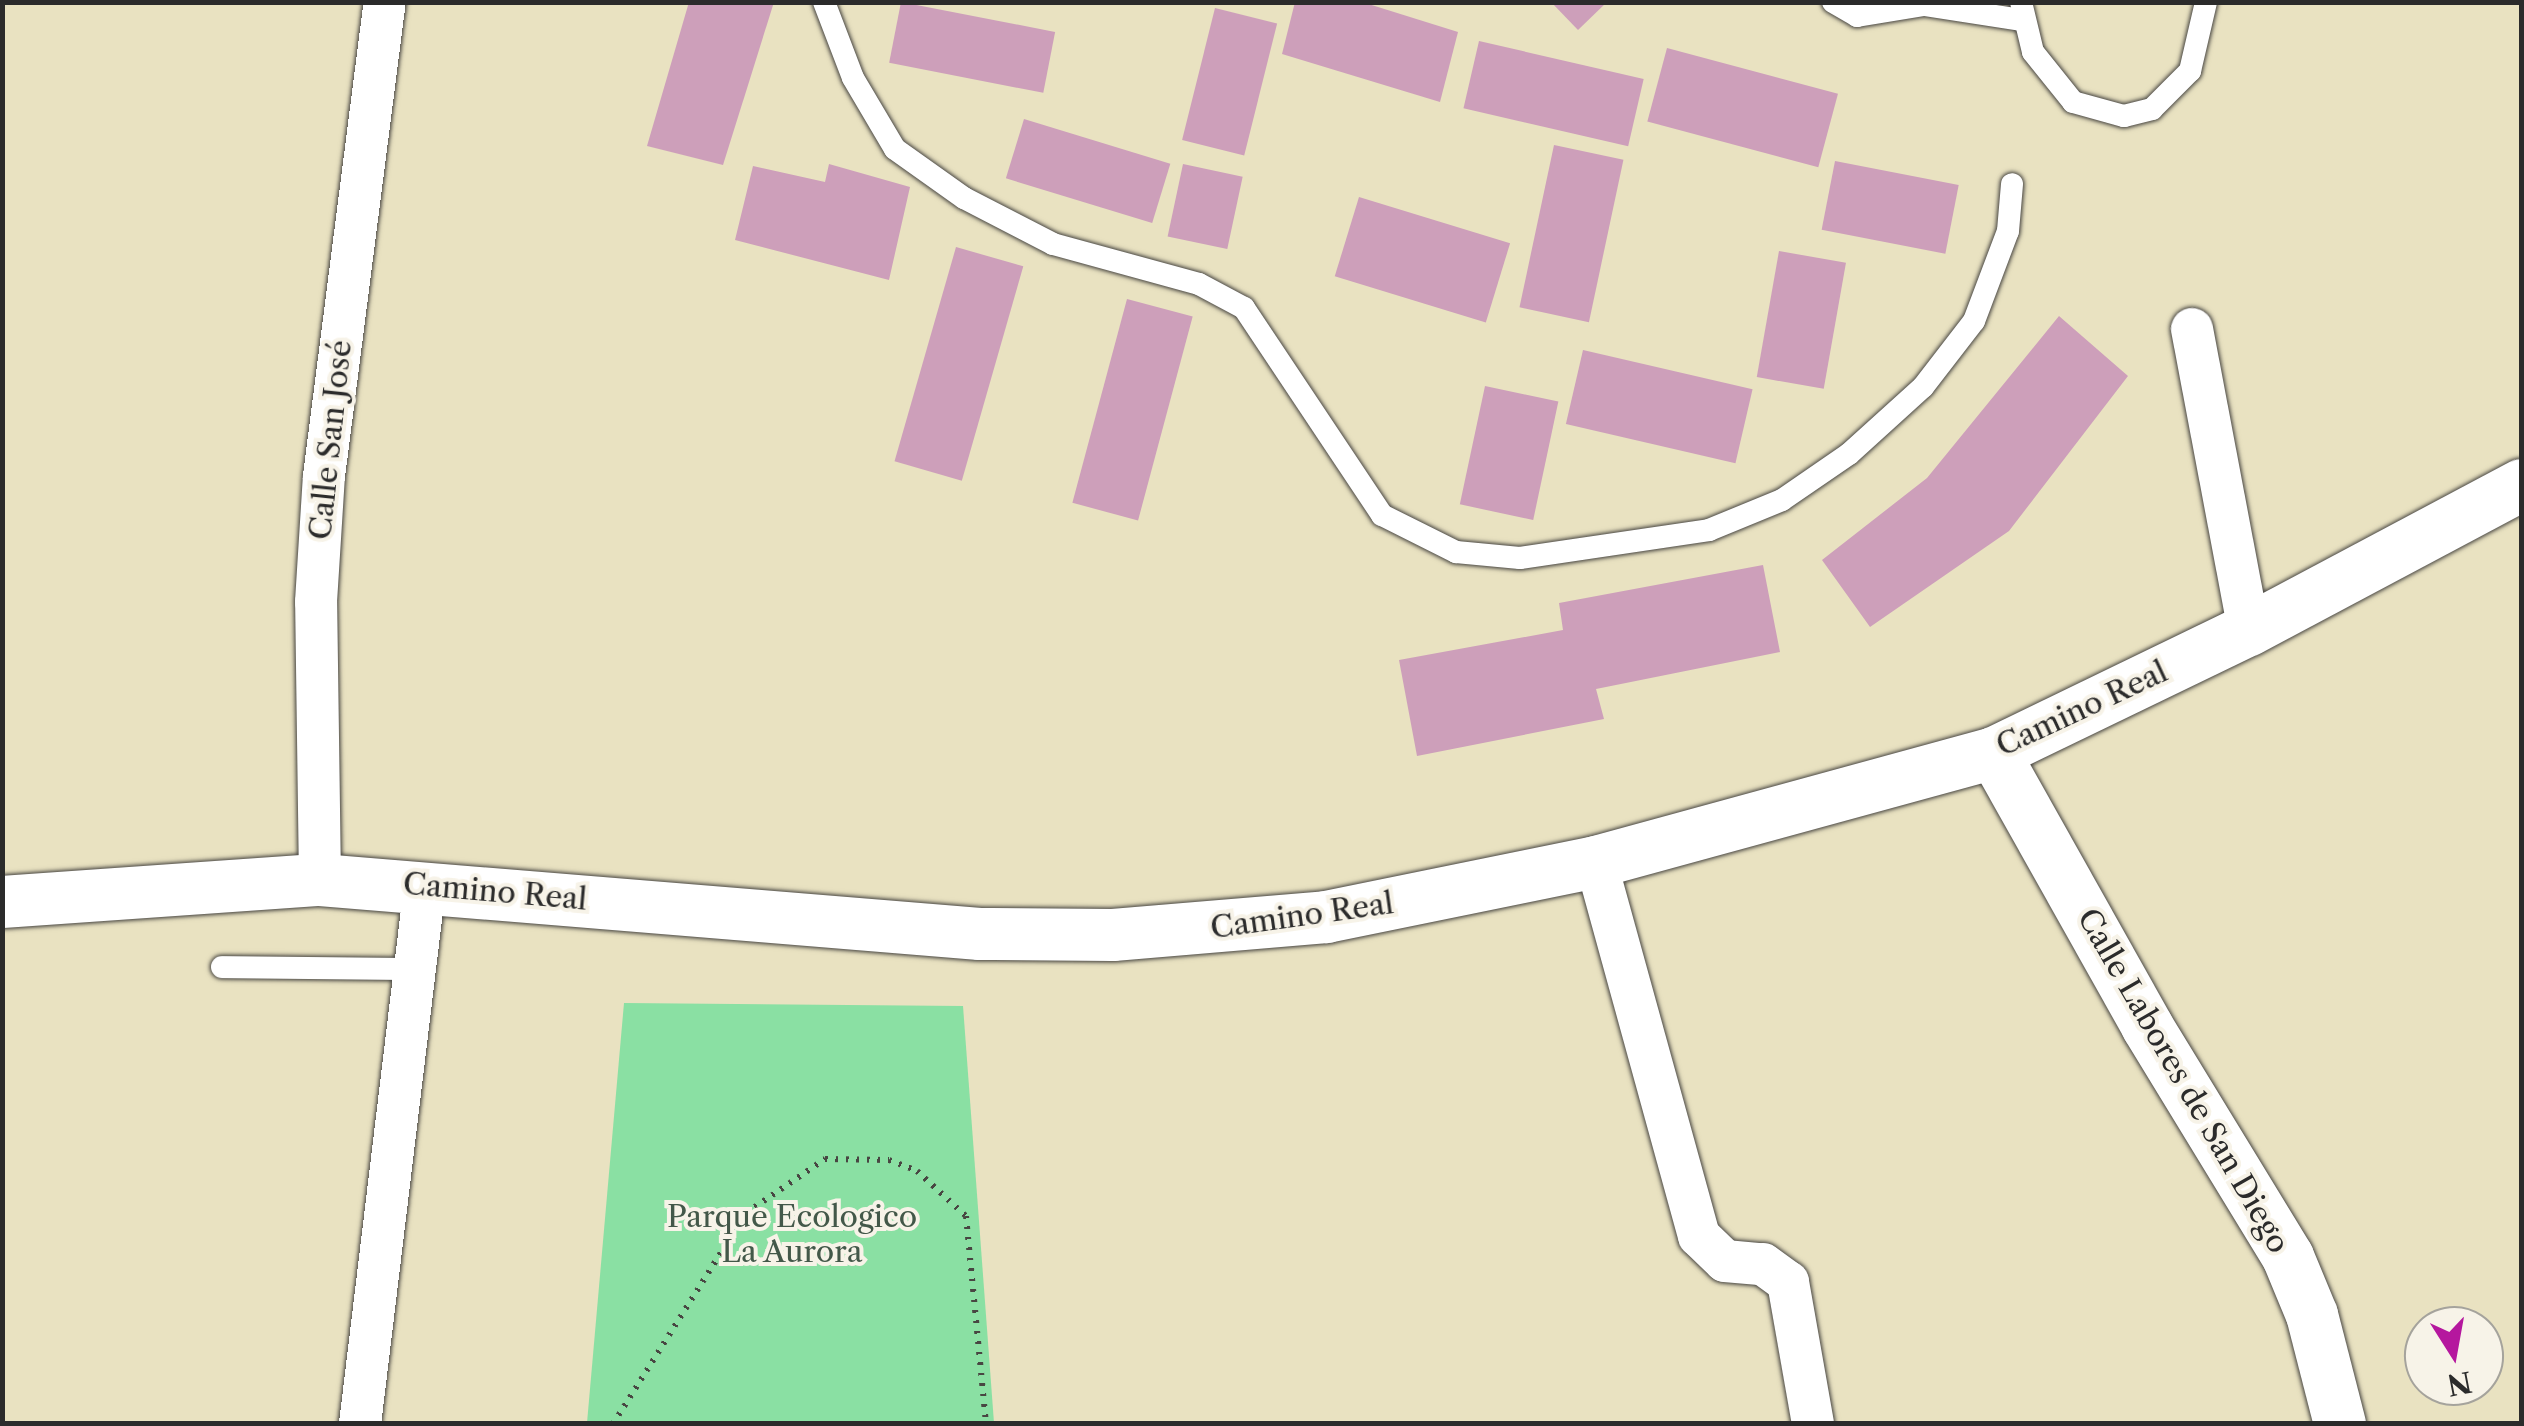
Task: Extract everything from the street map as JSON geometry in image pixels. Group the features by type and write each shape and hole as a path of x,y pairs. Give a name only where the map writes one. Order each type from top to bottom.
{"street":[{"name":"Calle San José","path":"320,880 316,602 324,476 385,2"},
{"path":"2192,329 2248,630"},
{"name":"Camino Real","path":"2,902 320,880 980,934 1113,934 1326,918 1596,862 1994,753 2248,630 2522,485"},
{"name":"Calle Labores de San Diego","path":"1994,753 2146,1026 2288,1258 2312,1315 2340,1424"},
{"path":"1596,862 1699,1236 1726,1261 1764,1264 1788,1282 1813,1424"},
{"path":"360,1424 419,969 425,886"}],"lane":[{"path":"824,2 854,78 896,148 964,198 1053,244 1199,284 1244,308 1382,515 1456,552 1520,558 1709,530 1782,500 1849,454 1923,387 1974,321 2008,231 2012,184"},
{"path":"1834,2 1857,16 1925,4 2021,11 2033,52 2072,102 2124,116 2152,109 2190,71 2206,2"},
{"path":"222,967 419,969"}],"path":[{"path":"612,1424 746,1213 825,1160 889,1160 917,1171 966,1216 986,1424"}],"green space":[{"name":"Parque Ecologico La Aurora","path":"624,1003 963,1006 994,1423 587,1423"}],"building":[{"path":"689,2 774,2 723,165 647,146"},
{"path":"901,2 1055,32 1043,93 889,63"},
{"path":"1295,2 1362,2 1458,32 1440,102 1282,54"},
{"path":"1551,2 1607,2 1578,30"},
{"path":"1215,8 1277,23 1244,155 1182,140"},
{"path":"1479,41 1644,79 1628,146 1463,108"},
{"path":"1667,48 1838,94 1818,167 1647,121"},
{"path":"1024,119 1170,164 1152,223 1006,178"},
{"path":"1554,145 1623,160 1589,322 1519,307"},
{"path":"1835,161 1959,185 1945,254 1822,230"},
{"path":"829,164 910,187 889,280 735,240 753,166 825,182"},
{"path":"1183,164 1243,177 1227,249 1168,236"},
{"path":"1359,197 1510,243 1486,323 1335,276"},
{"path":"956,247 1023,266 962,481 895,461"},
{"path":"1779,251 1846,263 1824,389 1757,377"},
{"path":"1127,299 1193,317 1138,520 1072,503"},
{"path":"2059,316 2128,376 2009,531 1870,627 1822,560 1927,478"},
{"path":"1583,350 1753,389 1735,463 1566,424"},
{"path":"1485,386 1558,402 1533,520 1460,504"},
{"path":"1763,565 1780,652 1596,689 1604,719 1417,756 1399,660 1563,630 1559,603"}]}
